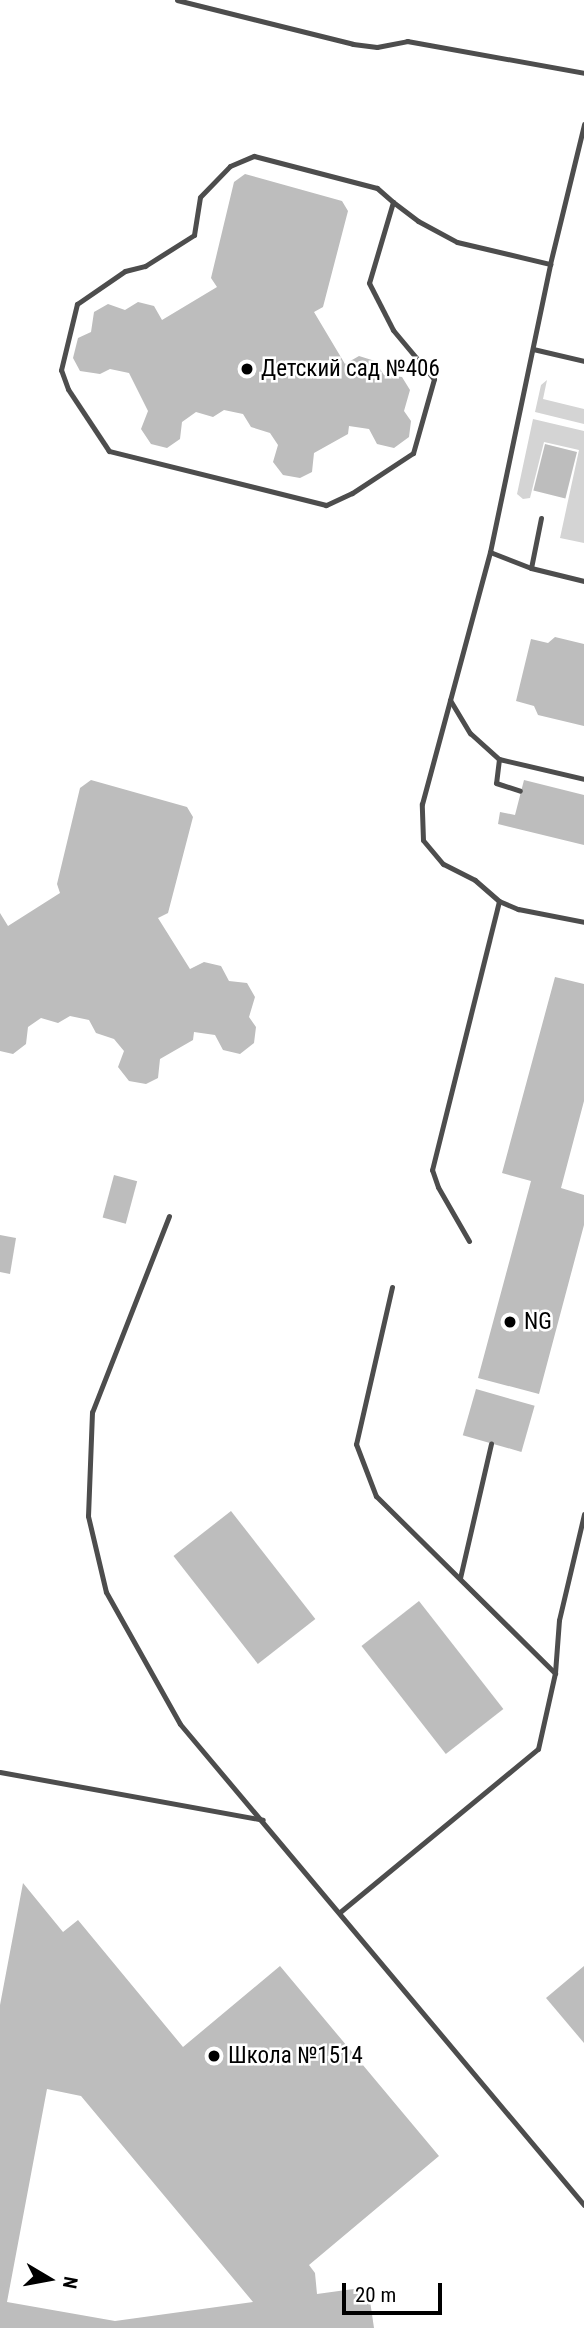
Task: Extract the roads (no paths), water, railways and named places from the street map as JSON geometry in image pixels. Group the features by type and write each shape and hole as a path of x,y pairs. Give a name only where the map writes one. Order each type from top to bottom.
{"lane":[{"path":"177,0 353,44 377,47 407,41 584,73"},
{"path":"584,124 550,264 491,552 422,804 423,840 443,864 475,880 499,901 518,909 584,922"},
{"path":"393,202 369,283 393,330 434,379 412,453 352,493 326,505 109,451 68,389 61,370 77,304 125,271 145,266 194,235 200,197 230,166 254,156 377,188 418,221 457,242 550,264"},
{"path":"533,349 584,362"},
{"path":"531,568 541,518"},
{"path":"491,552 531,568 584,581"},
{"path":"450,700 470,733 499,759 584,779"},
{"path":"499,759 496,783 520,791"},
{"path":"470,1241 438,1187 432,1170 499,901"},
{"path":"169,1216 92,1412 88,1516 106,1592 180,1724 584,2205"},
{"path":"392,1287 356,1444 376,1496 555,1673"},
{"path":"460,1578 491,1444"},
{"path":"340,1912 538,1749 555,1673 559,1620 584,1514"},
{"path":"0,1772 263,1820"}],"place":[{"name":"Детский сад №406","path":"247,369"},
{"name":"NG","path":"510,1322"},
{"name":"Школа №1514","path":"214,2056"}]}
